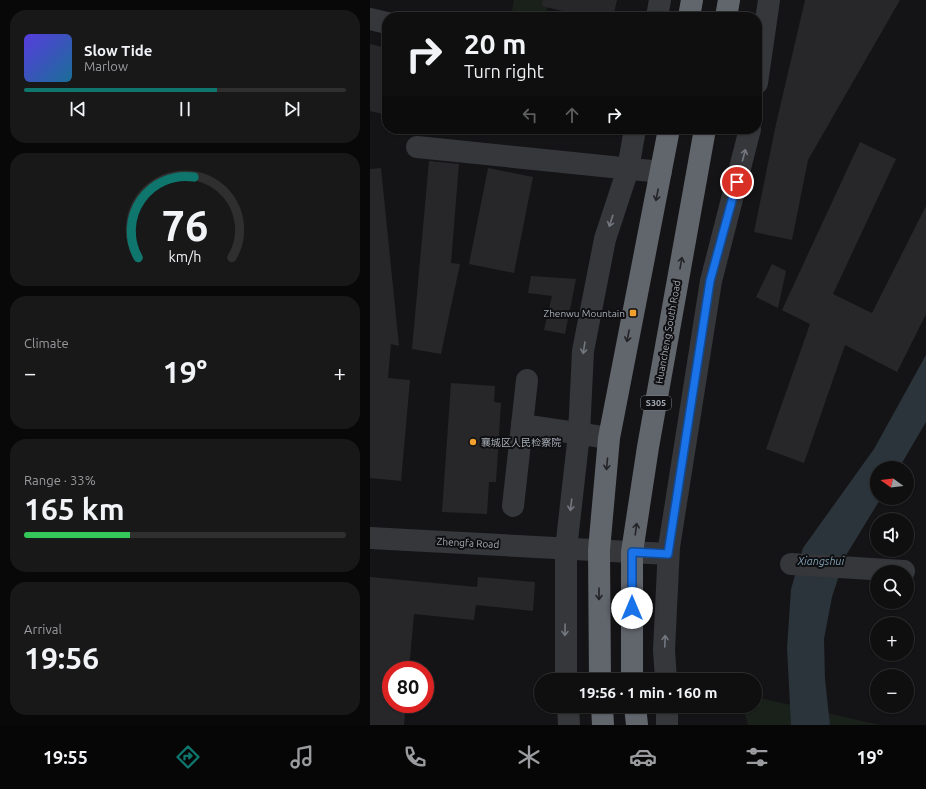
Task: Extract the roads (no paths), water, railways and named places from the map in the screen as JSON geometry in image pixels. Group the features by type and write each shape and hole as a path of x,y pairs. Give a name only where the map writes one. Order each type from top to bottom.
{"highway":[{"path":"690,12 692,0"},
{"path":"727,12 729,0"},
{"path":"600,673 599,550 609,438 668,134"},
{"name":"Huancheng South Road","path":"632,673 632,552 648,447 705,134"},
{"path":"602,713 603,725"},
{"path":"636,713 637,725"}],"street":[{"path":"658,12 660,0"},
{"path":"762,48 769,0"},
{"path":"370,19 382,22"},
{"path":"566,673 566,549 579,434 583,351 605,239 628,169 634,134"},
{"path":"666,673 664,650 668,554 710,281 749,134"},
{"path":"417,147 661,172"},
{"path":"513,506 527,380"},
{"path":"522,425 609,438"},
{"name":"Zhengfa Road","path":"370,538 668,554"},
{"path":"791,564 870,569"},
{"path":"568,713 569,725"},
{"path":"667,713 667,725"}],"water":[{"name":"Xiangshui","path":"926,355 926,422 903,461 870,461 870,505 877,505 872,513 870,513 870,516 845,557 832,597 824,639 825,679 830,725 791,725 787,648 791,589 803,548 874,449"}],"place":[{"name":"Zhenwu Mountain","path":"633,313"},
{"name":"襄城区人民检察院","path":"473,442"}]}
